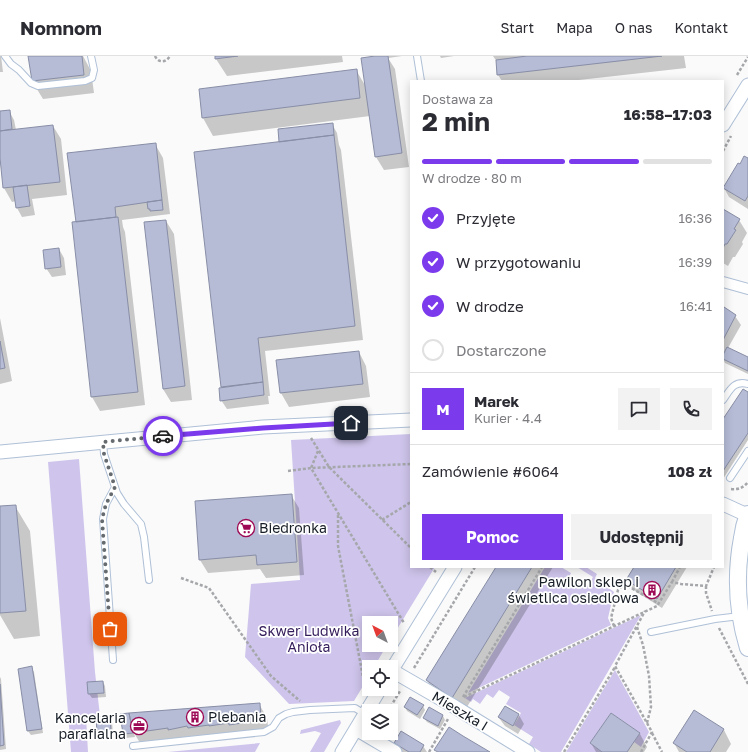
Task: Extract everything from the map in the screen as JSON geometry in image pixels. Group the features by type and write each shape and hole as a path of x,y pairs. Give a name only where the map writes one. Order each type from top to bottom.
{"street":[{"path":"724,123 748,85"},
{"path":"730,281 748,289"},
{"path":"0,452 263,428 410,420"},
{"path":"724,504 748,515 744,529 738,566 740,616 748,648"},
{"path":"398,660 454,568"},
{"name":"Mieszka I","path":"398,674 459,702 528,752"},
{"path":"342,752 362,719"},
{"path":"356,729 395,752"}],"lane":[{"path":"5,56 11,64 31,83 38,86 92,78 94,70 91,56"},
{"path":"417,56 421,80"},
{"path":"724,399 736,384 748,384"},
{"path":"103,442 104,454 117,493 141,524 150,580"},
{"path":"730,478 748,451"},
{"path":"113,660 102,519 106,504 115,487"},
{"path":"651,632 715,619 740,616"},
{"path":"133,746 264,732 273,727 279,718 286,714 310,710 355,708 362,712"}],"path":[{"path":"154,56 157,60 163,62 170,56"},
{"path":"309,435 328,467 410,547"},
{"path":"311,468 318,451"},
{"path":"288,471 328,467 410,464"},
{"path":"311,468 405,623"},
{"path":"730,489 735,490 745,486 748,482"},
{"path":"382,520 410,503"},
{"path":"338,513 338,546 362,674"},
{"path":"431,568 436,572"},
{"path":"412,671 474,568"},
{"path":"429,752 541,568"},
{"path":"459,702 657,606 679,568"},
{"path":"714,568 706,586 706,593 715,619 748,684"},
{"path":"181,578 208,588 270,676 310,710"},
{"path":"672,582 706,586"},
{"path":"614,626 611,618 618,590 624,584 658,603"},
{"path":"564,752 615,666 645,611"},
{"path":"637,627 643,645 649,676 651,707 647,724"},
{"path":"615,666 662,752"},
{"path":"392,704 400,692"},
{"path":"641,752 652,732"}],"green space":[{"name":"Skwer Ludwika Anioła","path":"410,434 410,568 434,568 398,628 398,616 362,616 362,652 383,652 378,660 362,660 362,688 354,701 289,704 245,657 251,584 300,580 291,440"},
{"path":"79,459 95,672 100,716 86,717 88,752 71,752 48,462"},
{"path":"544,568 563,568 571,573 569,577 586,588 593,577 579,568 588,568 597,574 595,578 614,592 608,618 611,625 468,693"},
{"path":"641,615 561,752 541,752 529,744 533,737 514,725 521,713 506,704 510,697 499,690 493,698 487,694 480,704 473,699 471,702 465,698"},
{"path":"615,670 649,732 641,747 634,742 640,733 611,713 590,743 602,752 566,752"},
{"path":"340,720 341,723 324,752 310,752 321,733 315,731 300,734 301,730"},
{"path":"260,743 255,752 168,752"}],"building":[{"path":"28,56 82,56 84,75 32,81"},
{"path":"215,56 238,56 215,59"},
{"path":"388,56 402,153 375,157 361,58"},
{"path":"527,56 662,56 497,75 496,60"},
{"path":"357,69 360,98 202,118 199,89"},
{"path":"10,110 12,129 0,131 0,111"},
{"path":"333,123 334,135 279,142 278,129"},
{"path":"53,125 60,182 3,188 0,158 0,131"},
{"path":"334,135 355,326 258,338 263,382 221,387 194,152"},
{"path":"156,143 162,200 115,207 116,217 76,222 67,153"},
{"path":"744,156 748,158 748,196 745,201 724,189 738,163 740,164"},
{"path":"27,185 30,206 16,208 13,187"},
{"path":"162,200 163,210 150,211 150,209 148,209 147,202"},
{"path":"724,210 740,219 734,229 736,230 727,244 724,246"},
{"path":"118,217 138,392 91,397 72,222"},
{"path":"166,220 185,386 163,389 144,222"},
{"path":"59,248 61,267 45,269 43,250"},
{"path":"724,307 736,315 724,338"},
{"path":"0,341 5,368 0,369"},
{"path":"727,347 748,357 748,371 724,359 724,353"},
{"path":"359,351 363,384 280,393 276,360"},
{"path":"263,382 264,395 220,401 219,388"},
{"path":"743,389 748,392 748,433 724,469 724,418"},
{"name":"Biedronka","path":"292,494 297,562 257,565 256,555 199,560 195,501"},
{"path":"16,505 26,611 0,613 0,506"},
{"path":"495,568 531,568 452,698 426,680"},
{"name":"Pawilon sklep i świetlica osiedlowa","path":"633,568 675,568 657,599 626,580"},
{"path":"32,666 42,729 27,731 18,669"},
{"path":"103,681 104,693 88,694 87,682"},
{"path":"0,684 4,745 0,746"},
{"path":"410,697 424,705 417,715 404,707"},
{"name":"Plebania","path":"260,703 261,720 229,725 229,723 188,728 187,726 168,730 168,728 133,733 129,713"},
{"path":"505,706 519,714 513,726 498,717"},
{"path":"429,707 443,715 438,726 423,718"},
{"path":"694,710 724,729 710,752 687,752 673,743"},
{"path":"129,713 133,733 123,734 120,714"},
{"path":"611,713 640,733 627,752 602,752 590,743"},
{"path":"110,715 111,731 97,733 96,717"},
{"path":"449,727 490,752 438,752 434,750"},
{"path":"401,731 424,745 420,752 409,752 394,743 396,740 398,740 398,736"}],"way so far":[{"path":"110,629 102,519 106,504 115,487 104,454 103,442 163,436"}],"place":[{"name":"Biedronka","path":"246,528"},
{"name":"Pawilon sklep i świetlica osiedlowa","path":"652,590"},
{"name":"Plebania","path":"195,717"},
{"name":"Kancelaria parafialna","path":"139,726"}],"route":[{"path":"163,436 351,423"}]}
